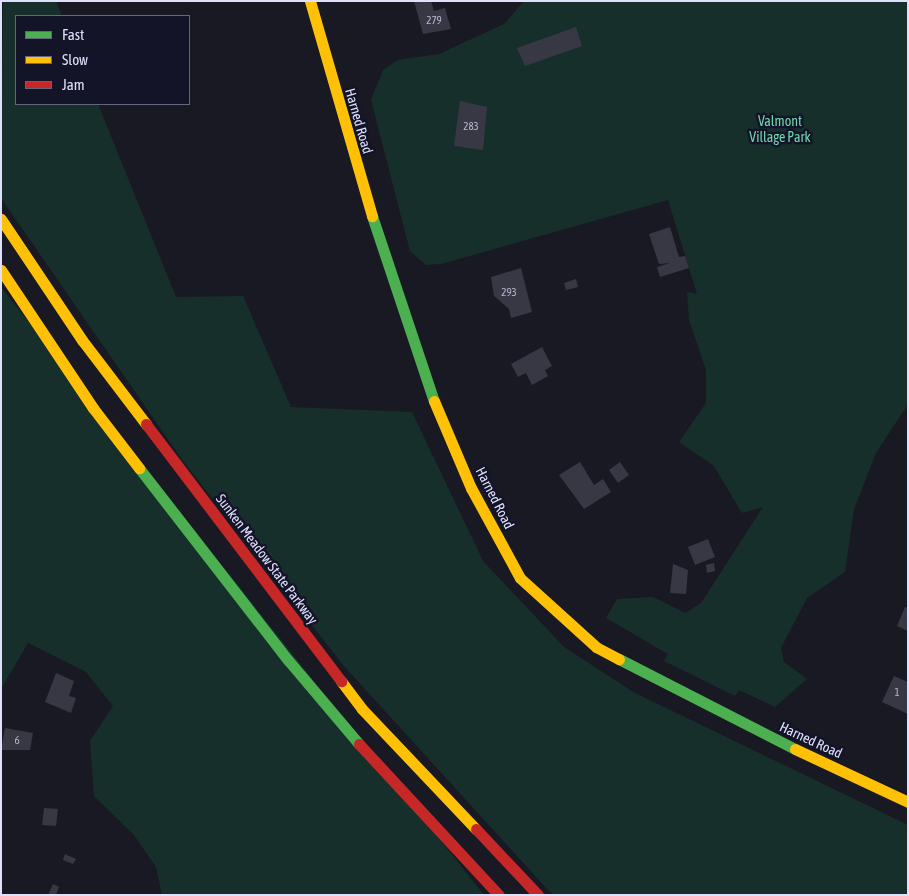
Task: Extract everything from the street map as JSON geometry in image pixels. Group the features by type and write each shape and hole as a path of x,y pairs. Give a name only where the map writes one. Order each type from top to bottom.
{"main road":[{"name":"Harned Road","path":"310,1 360,178 426,381 471,488 520,578 596,647 737,722 908,802"},
{"name":"Sunken Meadow State Parkway","path":"1,219 82,340 362,708 538,895"},
{"path":"1,270 93,408 288,660 396,787 499,895"}],"green space":[{"path":"3,1 56,1 62,15 15,15 15,105 98,105 176,297 243,296 291,407 412,412 483,561 564,647 635,693 908,825 908,895 554,895 344,666 183,461 1,198"},
{"name":"Valmont Village Park","path":"524,1 908,1 908,404 876,453 854,509 845,572 807,598 781,648 784,662 807,679 775,707 739,690 735,696 664,661 668,654 606,618 617,599 653,597 685,613 701,603 763,507 742,513 714,466 679,442 706,403 706,370 689,320 687,292 697,294 668,200 441,264 426,265 410,251 371,100 383,70 398,60 439,54 504,24"},
{"path":"1,287 484,895 162,895 156,867 134,835 94,796 90,741 113,706 86,672 28,643 1,689"}],"building":[{"path":"414,1 431,1 434,11 445,8 451,29 423,34"},
{"path":"576,27 582,46 525,66 517,48"},
{"path":"460,101 487,107 483,150 454,146"},
{"path":"670,227 679,257 685,256 689,268 660,277 657,267 670,263 659,264 649,234"},
{"path":"521,268 532,312 511,318 509,309 494,296 491,277"},
{"path":"576,279 578,287 566,290 564,283"},
{"path":"542,347 552,366 545,370 548,376 532,385 526,373 518,377 511,364"},
{"path":"580,462 594,485 603,479 611,492 584,509 559,475"},
{"path":"620,462 629,475 618,483 609,470"},
{"path":"708,539 715,557 695,565 688,547"},
{"path":"714,563 715,571 707,573 706,565"},
{"path":"673,564 688,570 686,594 670,593"},
{"path":"905,607 908,608 908,631 897,626"},
{"path":"56,673 74,681 69,696 76,698 71,713 45,702"},
{"path":"894,676 908,682 908,714 882,702"},
{"path":"5,728 33,733 30,750 1,750"},
{"path":"44,808 58,809 56,826 42,825"},
{"path":"65,854 76,859 73,864 63,860"},
{"path":"53,884 59,887 56,895 48,895"}],"traffic: fast":[{"path":"372,216 434,401"},
{"path":"139,468 288,660 359,744"},
{"path":"619,659 795,749"}],"traffic: slow":[{"path":"310,1 372,216"},
{"path":"1,219 82,340 146,424"},
{"path":"1,270 93,408 139,468"},
{"path":"434,401 471,488 520,578 596,647 619,659"},
{"path":"341,681 362,709 476,829"},
{"path":"795,749 908,802"}],"traffic: jam":[{"path":"146,424 341,681"},
{"path":"359,744 499,895"},
{"path":"476,829 538,895"}]}
